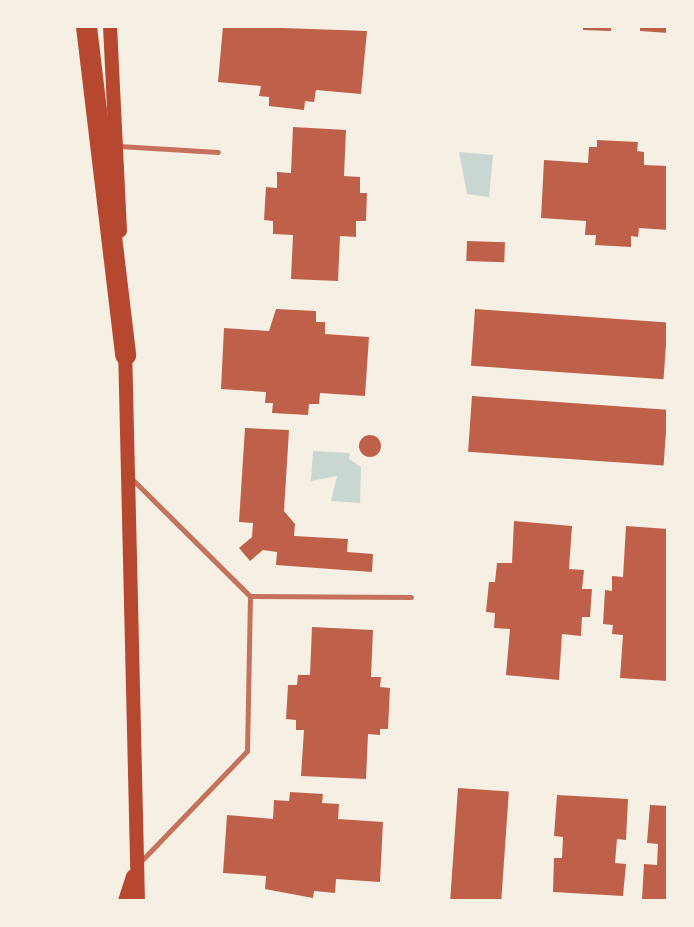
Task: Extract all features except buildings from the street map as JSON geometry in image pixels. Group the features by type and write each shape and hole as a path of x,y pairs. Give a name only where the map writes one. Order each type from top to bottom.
{"highway":[{"path":"86,26 125,355"}],"main road":[{"path":"110,26 131,477 138,901"},
{"path":"125,901 137,864"}],"lane":[{"path":"116,145 218,152"},
{"path":"131,477 250,596 411,597"},
{"path":"137,864 247,751 250,596"}],"shaded area":[{"path":"459,152 493,155 489,197 467,194"},
{"path":"313,451 350,453 349,459 361,467 360,503 331,501 337,476 311,481"}]}
